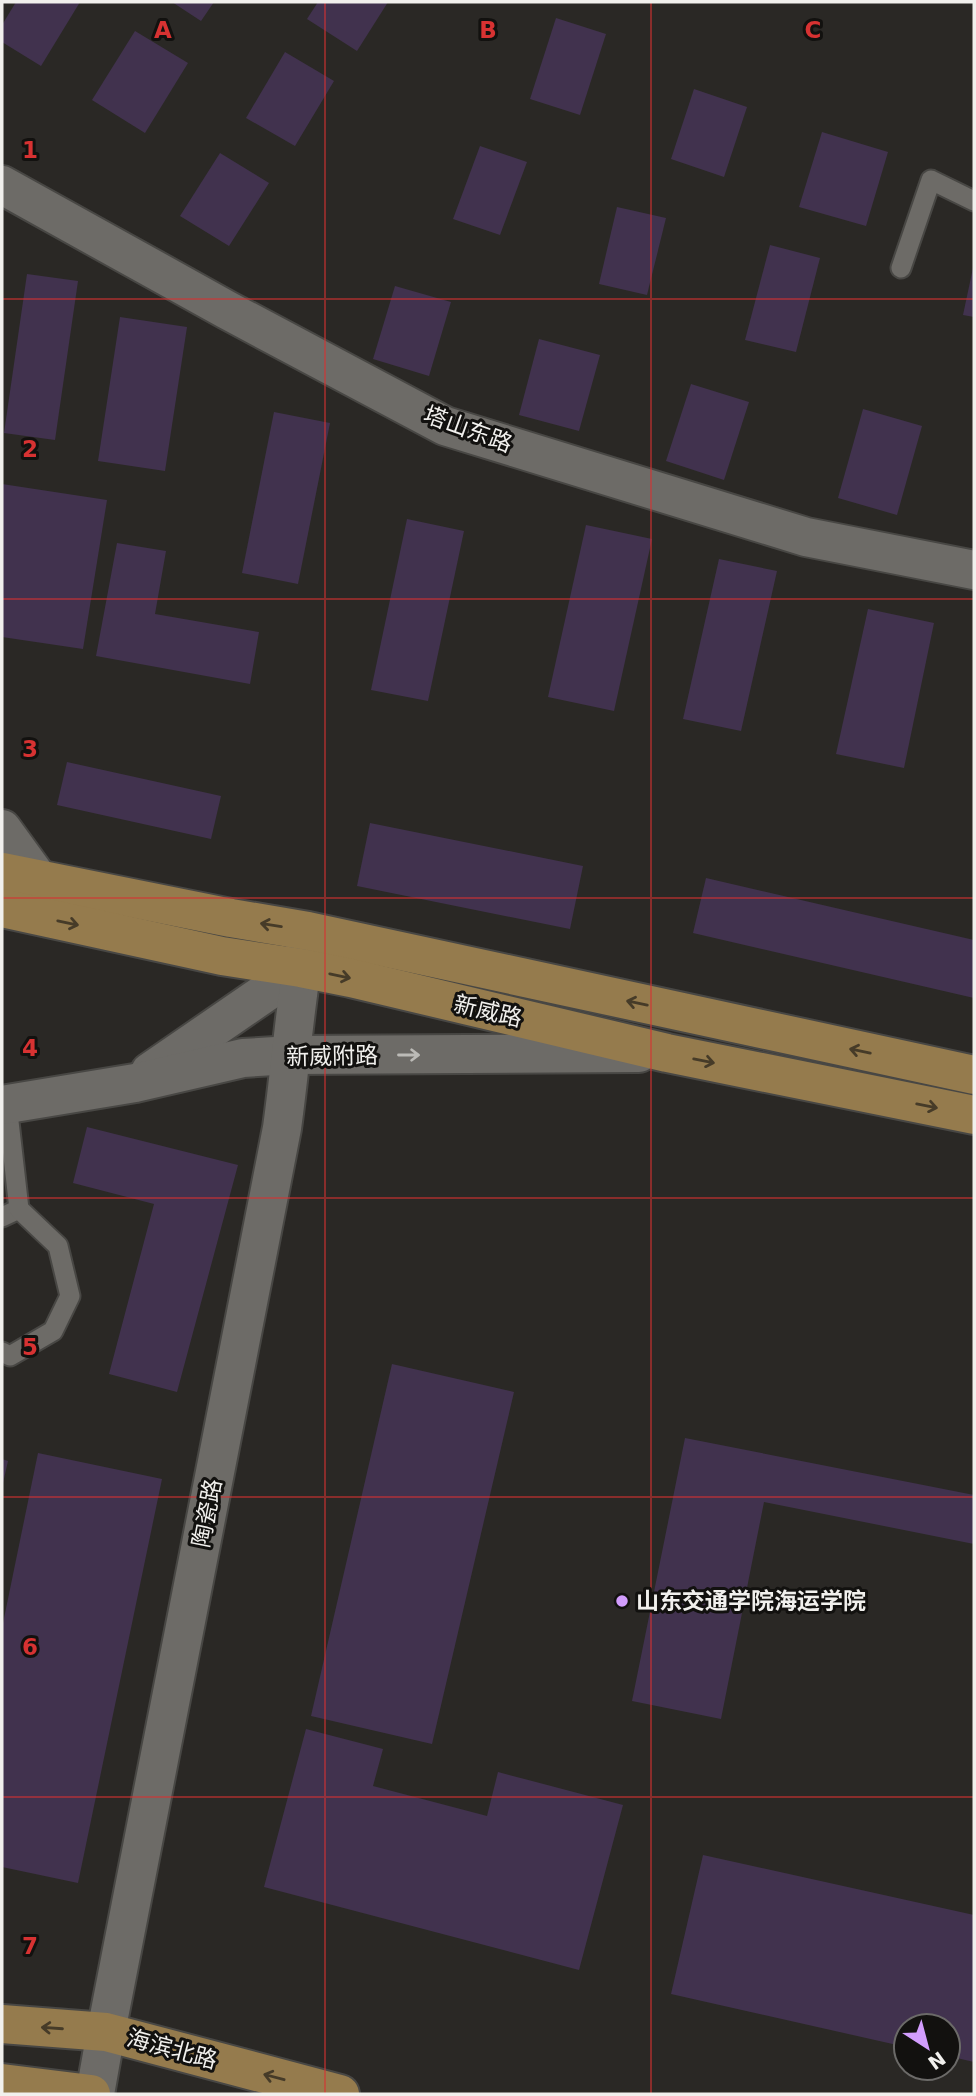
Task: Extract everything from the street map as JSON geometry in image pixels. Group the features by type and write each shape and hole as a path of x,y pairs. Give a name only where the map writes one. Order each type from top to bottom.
{"main road":[{"name":"新威路","path":"2,872 232,919 304,949 667,1053 974,1115"},
{"name":"新威路","path":"2,908 222,956 304,949 974,1075"},
{"name":"海滨北路","path":"2,2024 106,2032 340,2094"},
{"path":"2,2083 93,2094"}],"street":[{"name":"塔山东路","path":"2,185 227,310 445,426 806,537 974,570"},
{"path":"2,829 39,880"},
{"path":"135,1083 304,949"},
{"name":"陶瓷路","path":"93,2094 282,1128 304,949"},
{"name":"新威附路","path":"4,1104 135,1083 243,1058 292,1055 667,1053"}],"lane":[{"path":"901,268 931,180 974,201"},
{"path":"2,1352 10,1356 53,1331 70,1296 58,1246 10,1213 4,1104"}],"building":[{"path":"16,2 80,2 41,66 2,42 2,25"},
{"path":"172,2 214,2 201,21"},
{"path":"318,2 388,2 357,51 307,19"},
{"path":"556,18 606,34 580,115 530,99"},
{"path":"135,31 188,63 145,133 92,100"},
{"path":"285,52 334,81 295,146 246,118"},
{"path":"694,89 747,107 724,177 671,159"},
{"path":"822,132 888,152 866,226 799,207"},
{"path":"480,146 527,162 500,235 453,219"},
{"path":"220,153 269,183 229,246 180,216"},
{"path":"617,207 666,218 647,295 599,284"},
{"path":"770,245 820,258 796,352 745,340"},
{"path":"974,269 974,317 963,315"},
{"path":"27,274 78,281 55,440 4,433"},
{"path":"395,286 451,302 429,376 373,359"},
{"path":"120,317 187,327 165,471 98,461"},
{"path":"539,339 600,355 579,431 519,415"},
{"path":"691,384 749,402 724,480 666,461"},
{"path":"863,409 922,426 897,515 838,498"},
{"path":"274,412 330,423 298,584 242,573"},
{"path":"2,484 107,500 83,649 2,637"},
{"path":"407,519 464,531 428,701 371,690"},
{"path":"586,525 652,539 614,711 548,697"},
{"path":"117,543 166,551 155,614 259,632 250,684 96,656"},
{"path":"719,559 777,571 741,731 683,719"},
{"path":"868,609 934,623 904,768 836,754"},
{"path":"67,762 221,796 211,839 57,805"},
{"path":"370,823 583,866 570,929 357,886"},
{"path":"706,878 974,940 974,998 693,933"},
{"path":"87,1127 238,1165 177,1392 109,1374 154,1204 73,1183"},
{"path":"392,1364 514,1392 432,1744 311,1716"},
{"path":"685,1438 974,1495 974,1544 764,1502 721,1719 632,1701"},
{"path":"38,1453 162,1479 78,1883 2,1867 2,1628"},
{"path":"2,1459 8,1461 3,1483 2,1483"},
{"path":"306,1729 383,1749 373,1786 487,1816 498,1772 623,1805 579,1970 264,1887"},
{"path":"703,1855 974,1915 974,2062 962,2059 962,2012 892,2012 892,2044 671,1994"}],"place":[{"name":"山东交通学院海运学院","path":"622,1601"}]}
